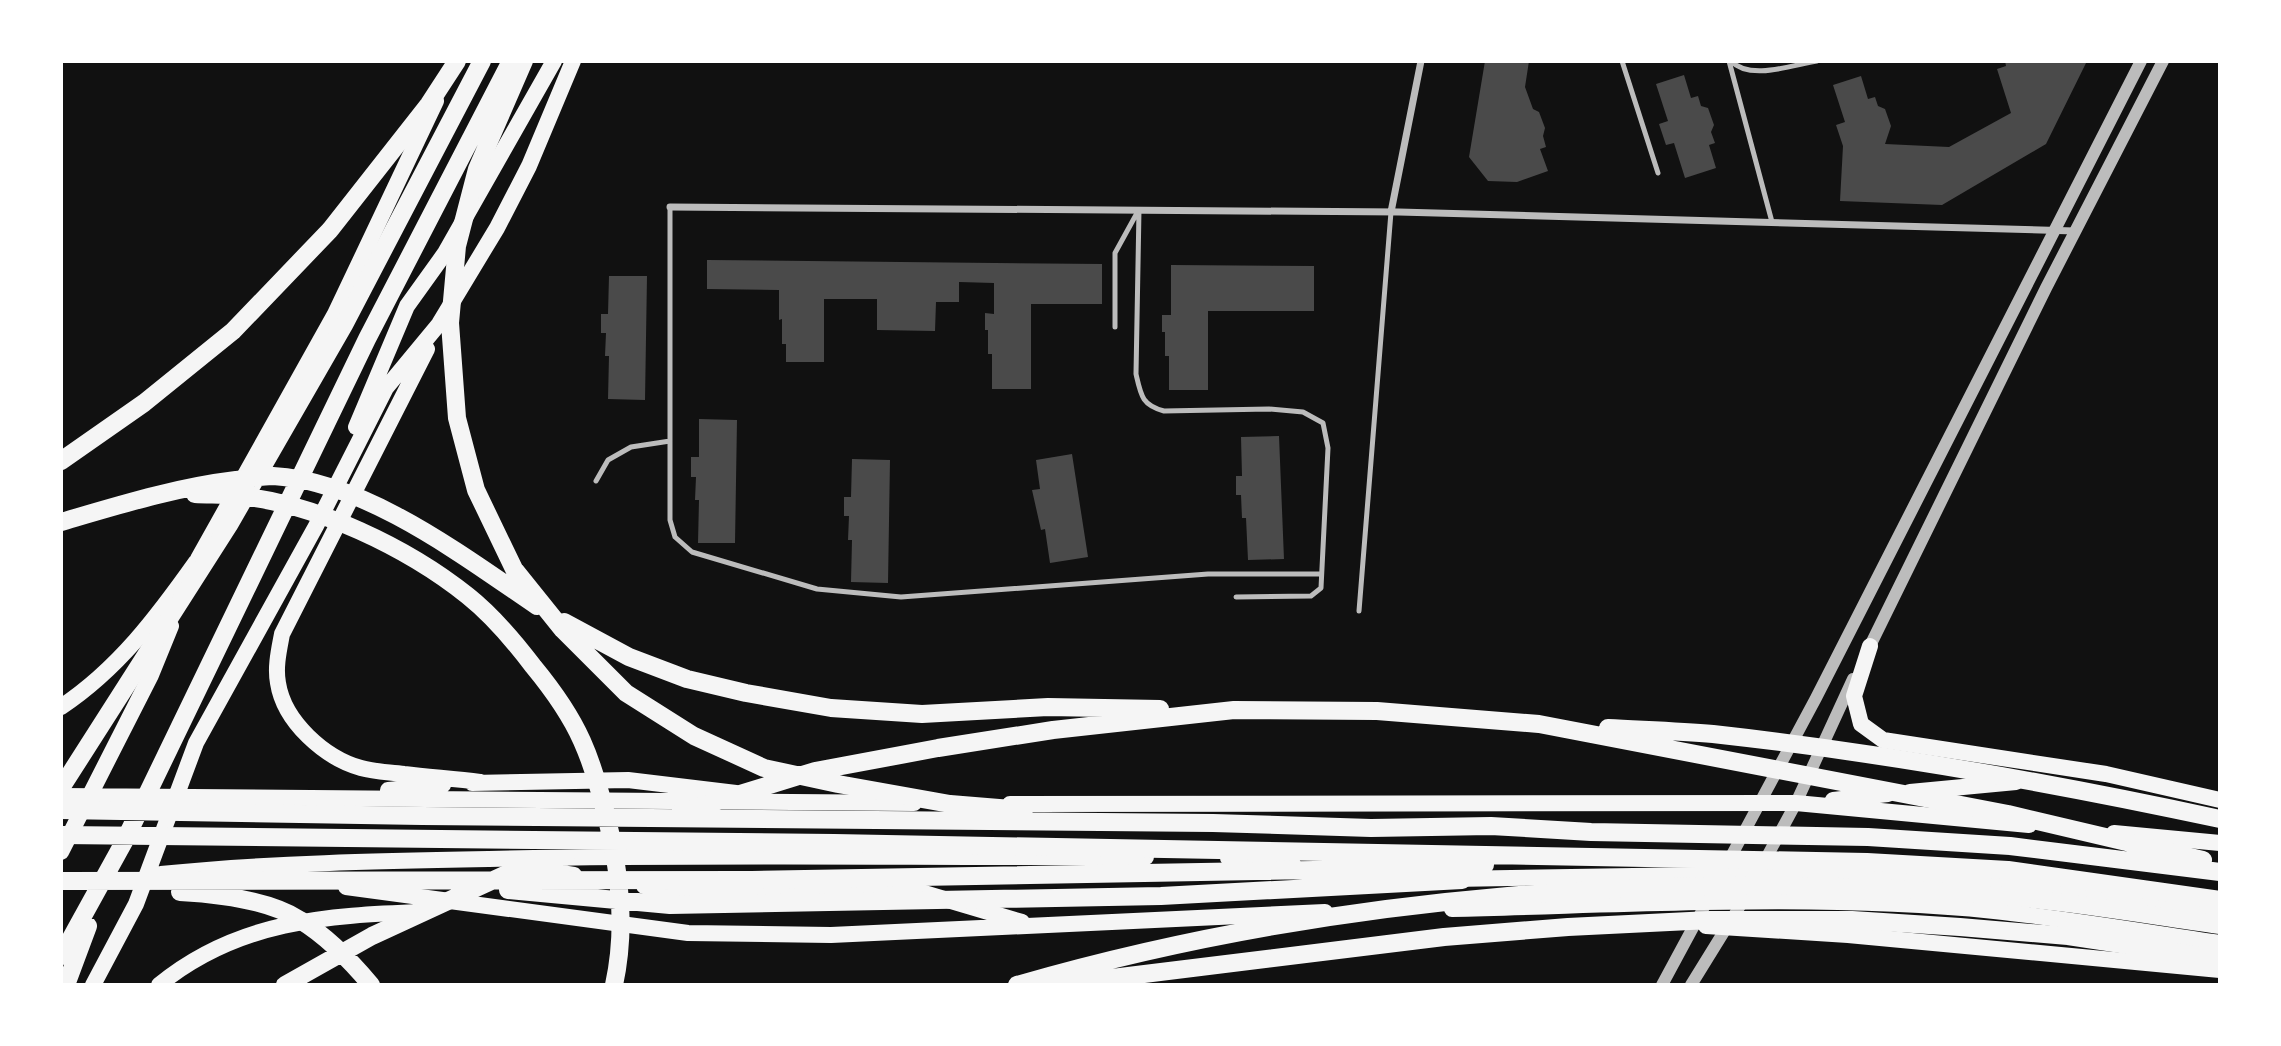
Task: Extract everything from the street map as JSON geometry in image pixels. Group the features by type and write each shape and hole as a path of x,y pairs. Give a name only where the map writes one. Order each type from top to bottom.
{"highway":[{"path":"61,461 144,403 233,331 330,230 429,104 456,61"},
{"path":"61,788 229,524 344,325 482,61"},
{"path":"66,985 88,925 125,840 367,340 511,61"},
{"path":"524,61 477,169 457,246 451,337 457,418 476,489 514,569 564,631 626,693 694,736 764,768 950,804 1213,823"},
{"path":"61,522 203,484 273,476 315,484 357,498 397,517 549,614 629,657 687,679 831,708 922,714 1048,707 1377,712 1711,734 1882,756 2109,795 2220,819"},
{"path":"127,504 192,494 239,496 302,509 360,531 414,559 469,597 515,643 555,694 582,740 603,799 616,860 621,919 614,985"},
{"path":"285,985 372,936 512,872 638,825 815,771 1053,730 1234,710"},
{"path":"1539,724 1956,804 2220,864"},
{"path":"61,810 1213,823 1371,828 1491,826 1591,832 1868,837 2010,846 2220,872"},
{"path":"61,835 862,843 1867,862 2008,870 2220,900"},
{"path":"61,956 125,840"},
{"path":"61,883 393,879 752,880 1432,868 1625,857"},
{"path":"393,879 670,905 1161,896 1462,880"},
{"path":"61,883 196,893 259,903 298,918 333,943 371,985"},
{"path":"1017,985 1081,966 1314,919 1404,906 1493,898 1680,887 1866,887 2005,896 2220,925"},
{"path":"1055,985 1444,937 1710,920 1852,920 2068,936 2220,959"}],"main road":[{"path":"61,706 85,691 150,626 197,560 335,314 456,61"},
{"path":"316,526 407,306 452,241 554,61"},
{"path":"480,782 363,769 341,761 302,729 288,709 278,684 278,659 282,634 439,324 497,228 522,179 573,61"},
{"path":"93,985 136,904 196,743 316,526 386,388 439,324"},
{"path":"61,852 151,675 197,560"},
{"path":"1870,646 1854,696 1861,724 1883,740 2106,774 2220,800"},
{"path":"61,796 175,799 1260,805 1796,803 2106,774"},
{"path":"296,798 480,782 628,780 808,803"},
{"path":"61,788 91,797 106,805 117,828 106,879 61,978"},
{"path":"1796,803 2220,843"},
{"path":"61,883 219,868 472,859 634,856 1219,857 1462,880 1758,874 1935,877 2220,913"},
{"path":"472,859 697,894 915,890 1037,926"},
{"path":"219,868 534,914 688,933 831,935 1296,913 1742,902 1847,903 1993,911 2220,943"},
{"path":"1439,909 1573,878"},
{"path":"1574,906 1726,929 1848,935 2220,970"},
{"path":"159,985 183,965 237,938 291,923 349,914 534,914"}],"street":[{"path":"1391,212 1421,61"},
{"path":"1662,985 1816,698 2141,61"},
{"path":"1691,985 1742,902 1796,803 1870,646 2163,61"},
{"path":"670,207 1391,212 2076,231"}],"lane":[{"path":"1622,61 1658,173"},
{"path":"1730,61 1738,68 1752,72 1817,61"},
{"path":"1730,61 1772,222"},
{"path":"670,207 670,520 675,537 692,552 817,589 901,597 1208,574 1321,573"},
{"path":"1115,327 1115,253 1139,210"},
{"path":"1139,210 1136,374 1140,395 1150,408 1164,411 1269,409 1303,412 1323,423 1328,448 1321,588 1311,596 1236,597"},
{"path":"1359,611 1391,212"},
{"path":"596,481 608,460 631,447 670,441"}],"building":[{"path":"1485,61 1529,61 1525,87 1533,109 1539,112 1545,128 1543,136 1546,147 1540,149 1548,171 1517,182 1488,181 1469,157"},
{"path":"2005,61 2087,61 2046,144 1942,205 1840,201 1843,146 1836,125 1845,122 1833,85 1861,76 1868,99 1875,97 1878,106 1885,109 1891,126 1885,144 1949,147 2011,113 1997,69 2006,66"},
{"path":"1684,75 1691,98 1698,96 1701,106 1708,108 1714,125 1711,132 1715,143 1709,145 1716,168 1685,178 1674,143 1666,145 1659,124 1668,121 1656,84"},
{"path":"707,260 1102,264 1102,304 1031,304 1031,389 992,389 992,354 988,354 985,313 994,314 994,283 959,282 959,302 936,302 935,331 877,330 877,299 824,299 824,362 786,362 786,344 782,344 782,319 779,320 779,290 707,289"},
{"path":"1171,265 1314,266 1314,311 1208,311 1208,390 1169,390 1169,356 1165,356 1162,315 1171,315"},
{"path":"609,276 647,276 645,400 608,399 609,356 605,356 606,333 601,333 601,314 608,314"},
{"path":"699,419 737,420 735,543 698,543 699,500 695,500 696,477 691,477 691,457 699,457"},
{"path":"1279,436 1284,559 1248,560 1246,518 1242,518 1241,495 1236,495 1236,476 1242,476 1241,437"},
{"path":"1072,454 1088,557 1050,563 1045,529 1041,530 1032,490 1040,489 1036,460"},
{"path":"852,459 890,460 888,583 851,582 852,540 848,540 849,516 844,516 844,497 851,497"}]}
